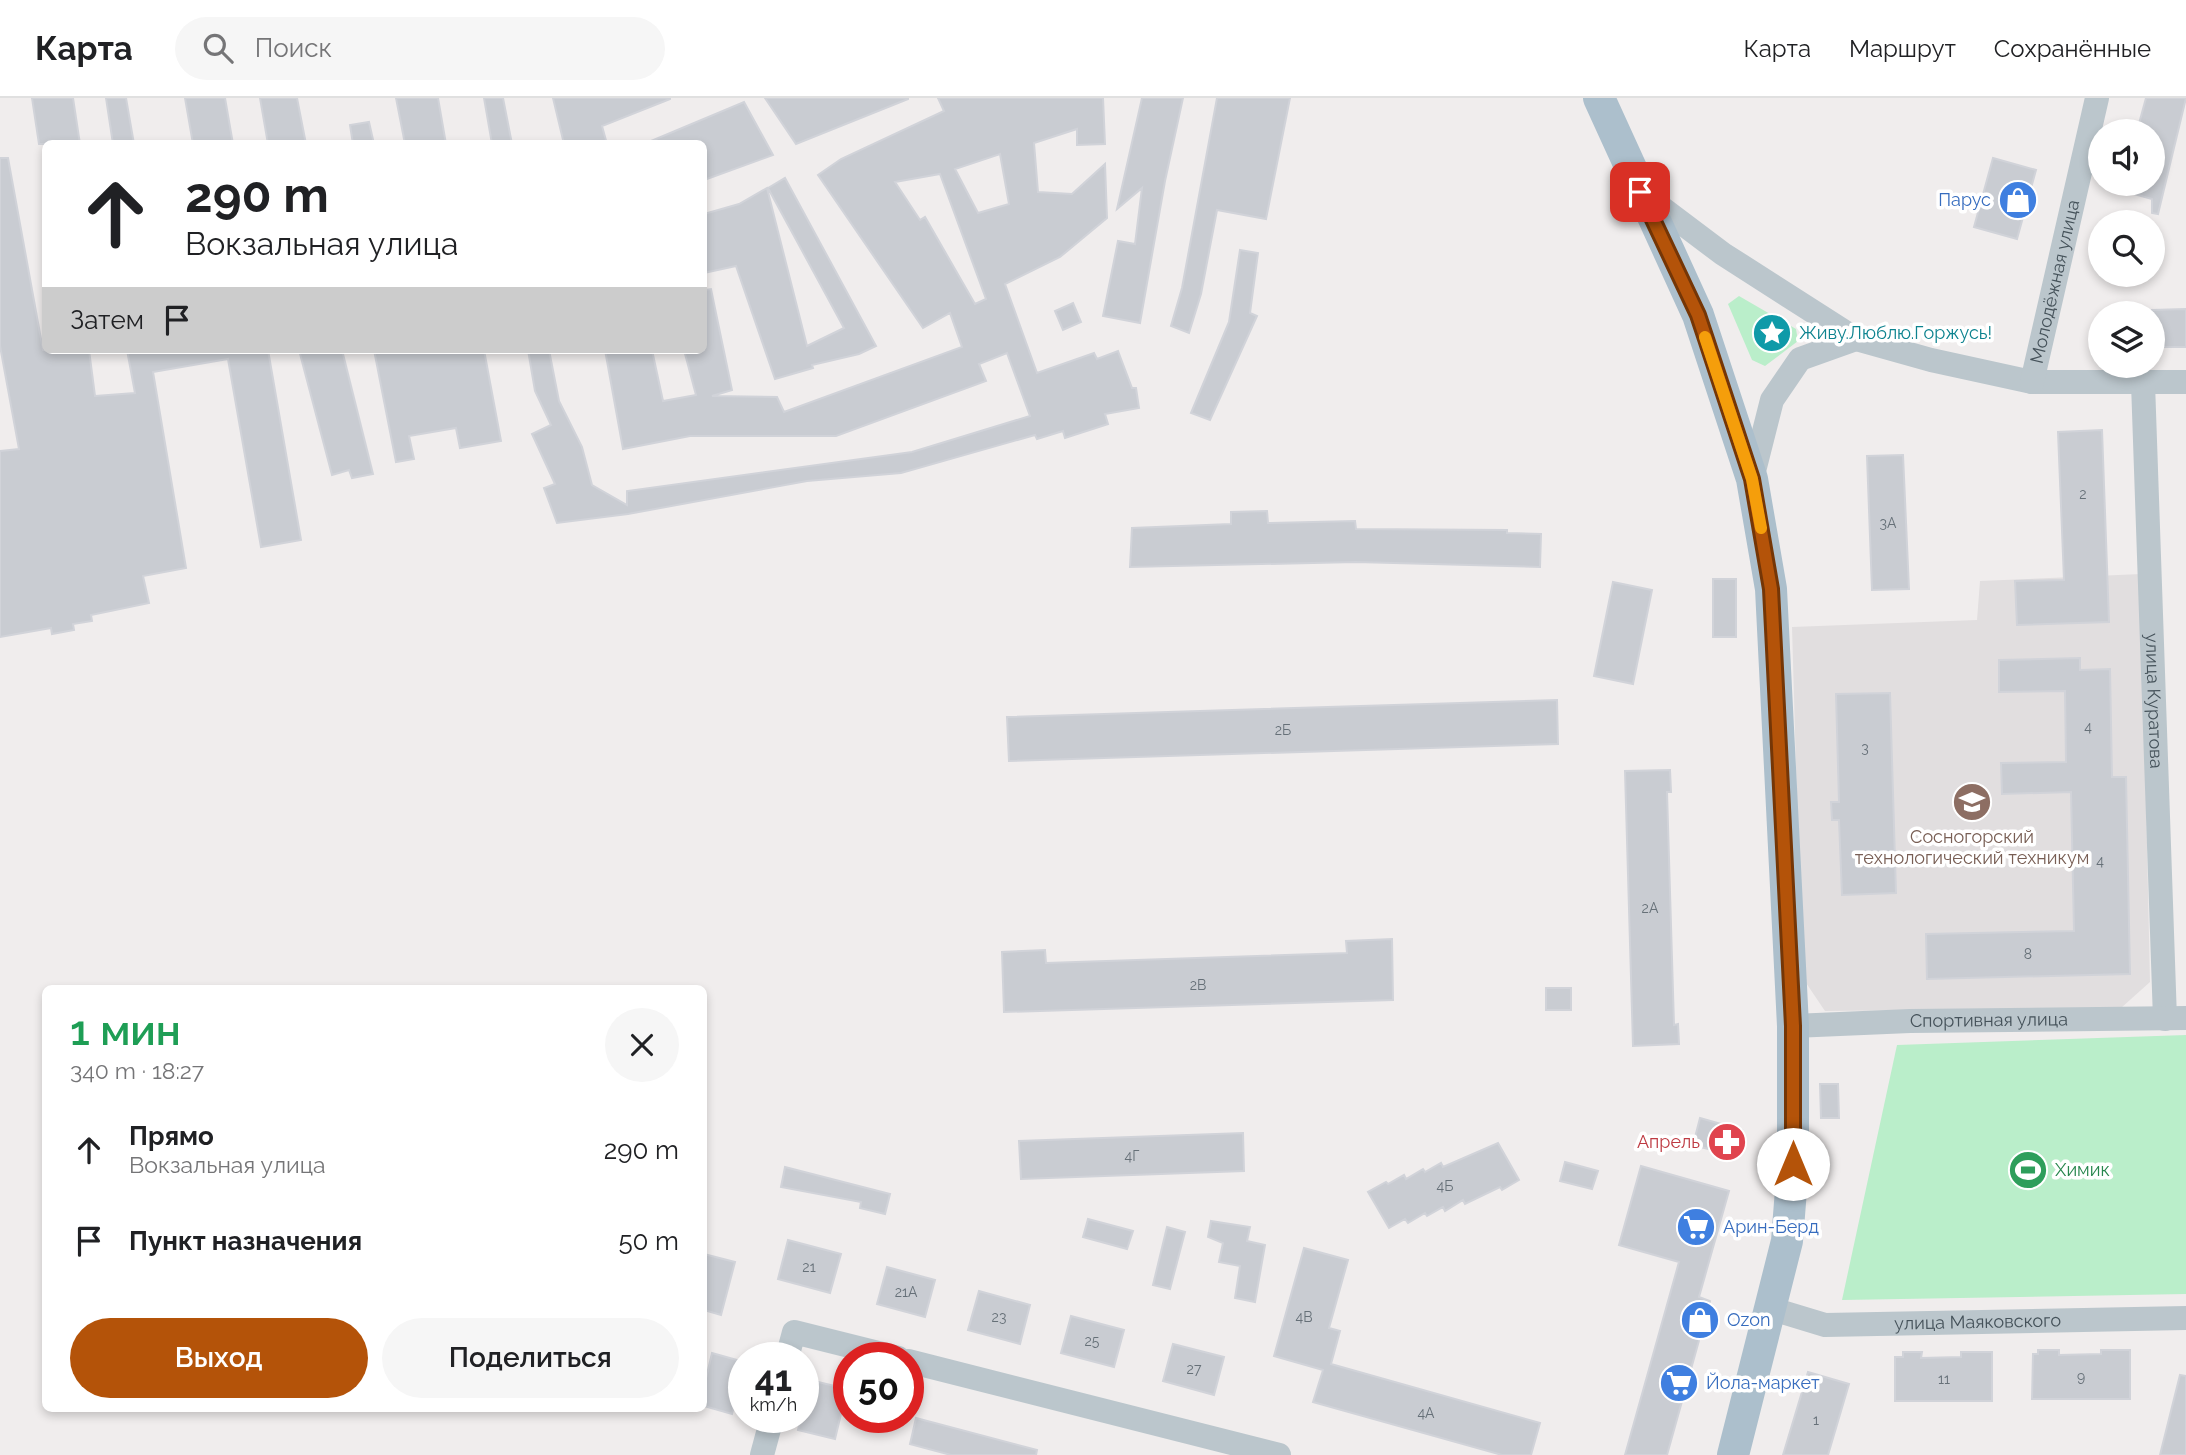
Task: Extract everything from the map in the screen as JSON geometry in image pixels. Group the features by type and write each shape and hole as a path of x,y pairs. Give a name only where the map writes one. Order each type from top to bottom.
{"main road":[{"path":"1600,98 1640,192 1698,315 1752,479 1771,589 1793,1026 1793,1164 1787,1241 1733,1455"}],"street":[{"name":"Молодёжная улица","path":"2032,382 2097,98"},
{"path":"1640,192 1723,254 1856,339 1931,360 2032,382 2186,382"},
{"path":"1752,479 1772,400 1800,359 1856,339"},
{"name":"улица Куратова","path":"2143,383 2175,1018"},
{"name":"Спортивная улица","path":"1793,1026 1910,1021 2175,1018"},
{"name":"улица Маяковского","path":"1772,1309 1825,1325 2186,1318"},
{"path":"791,1342 794,1332 834,1342"},
{"path":"924,1365 1279,1455"},
{"path":"762,1455 768,1433"}],"shaded area":[{"name":"Сосногорский технологический техникум","path":"2141,574 2150,982 2121,1008 1825,1011 1802,977 1792,627 1977,620 1980,581"}],"green space":[{"path":"1739,296 1796,329 1798,341 1765,366 1752,360 1728,304"},
{"name":"Химик","path":"2186,1035 2186,1294 1842,1300 1897,1045"}],"building":[{"path":"32,98 73,98 79,140 42,140 42,144 39,144"},
{"path":"106,98 126,98 133,140 112,140"},
{"path":"185,98 225,98 232,140 192,140"},
{"path":"260,98 297,98 305,140 267,140"},
{"path":"396,98 438,98 445,140 404,140"},
{"path":"484,98 503,98 511,140 491,140"},
{"path":"553,98 670,98 602,126 606,140 563,140"},
{"path":"765,98 908,98 908,99 796,144"},
{"path":"938,98 1103,98 1105,144 1077,145 1077,129 1034,143 1038,192 1072,194 1105,164 1107,218 1060,257 1005,284 1037,373 1094,353 1097,359 1118,351 1132,388 1136,388 1139,408 1105,414 1108,424 1065,438 1063,431 1037,439 1035,435 901,473 807,481 628,514 557,523 544,488 555,484 532,434 551,425 535,391 529,354 550,354 559,401 582,447 592,485 627,505 627,491 912,452 1030,416 1007,353 979,364 986,381 836,436 690,436 623,449 606,354 653,354 663,401 696,395 685,354 707,354 707,290 711,289 732,390 712,396 777,397 784,412 962,347 950,313 923,328 818,175 841,159 944,111","holes":["1000,154 1009,204 978,213 955,169","940,174 986,299 975,304 925,217 920,220 895,182"]},
{"path":"1142,98 1183,98 1140,323 1103,316 1118,241 1135,244 1142,188 1117,209"},
{"path":"1217,98 1290,98 1266,219 1217,210 1201,294 1189,333 1171,326 1182,288"},
{"path":"2146,98 2186,98 2165,185 2165,119 2140,119"},
{"path":"744,102 773,155 707,179 707,140 654,140"},
{"path":"369,122 373,140 352,140 350,125"},
{"path":"0,158 8,158 42,354 90,354 95,396 135,393 128,354 269,354 301,540 261,547 228,359 153,372 186,568 143,576 149,603 91,615 92,621 73,624 74,630 52,634 51,628 0,637 0,451 19,449 0,346"},
{"path":"1993,158 2036,170 2017,239 1974,227"},
{"path":"785,178 876,346 859,354 812,365 813,368 775,379 736,266 707,272 707,213 739,204 767,188 807,346 844,328 768,188"},
{"path":"2141,196 2162,196 2159,210 2152,210 2152,199"},
{"path":"1240,250 1258,253 1250,313 1257,316 1210,420 1191,413 1229,322"},
{"path":"1073,303 1081,322 1063,330 1055,311"},
{"path":"2186,309 2186,347 2165,347 2165,310"},
{"path":"300,354 343,354 373,474 352,478 349,470 332,475"},
{"path":"375,354 485,354 501,441 460,448 456,428 409,436 414,459 396,462"},
{"path":"2102,430 2109,622 2017,625 2015,581 2064,580 2058,432"},
{"path":"1903,455 1909,589 1872,590 1867,456"},
{"path":"1267,511 1268,523 1355,521 1356,529 1507,530 1507,533 1541,534 1540,567 1356,562 1130,567 1132,528 1231,524 1231,512"},
{"path":"1713,579 1736,579 1736,637 1713,637"},
{"path":"1613,582 1652,590 1633,684 1594,676"},
{"path":"2080,658 2080,670 2110,669 2112,777 2126,777 2130,974 1927,979 1926,934 2074,931 2071,792 2002,794 2001,763 2066,762 2065,691 1999,692 1999,660"},
{"path":"1890,693 1896,893 1842,895 1839,820 1832,820 1831,802 1839,802 1836,694"},
{"path":"1557,700 1558,744 1009,761 1007,717"},
{"path":"1670,770 1671,792 1667,792 1674,1025 1678,1024 1679,1044 1633,1046 1625,771"},
{"path":"1392,939 1393,1000 1004,1012 1002,952 1045,950 1046,963 1347,953 1346,941"},
{"path":"1546,988 1571,988 1571,1010 1546,1010"},
{"path":"1820,1084 1838,1084 1839,1118 1821,1118"},
{"path":"1700,1118 1742,1130 1735,1156 1693,1145"},
{"path":"1243,1133 1244,1171 1021,1179 1019,1141"},
{"path":"1498,1143 1519,1180 1502,1190 1500,1187 1465,1204 1463,1200 1445,1211 1443,1207 1408,1223 1405,1219 1389,1228 1368,1192 1404,1175 1406,1179 1441,1163 1443,1167"},
{"path":"1565,1162 1598,1171 1592,1189 1560,1181"},
{"path":"1641,1166 1729,1191 1699,1297 1710,1301 1667,1455 1625,1455 1679,1262 1619,1245"},
{"path":"785,1167 890,1194 885,1214 860,1208 861,1202 781,1187"},
{"path":"1088,1219 1133,1231 1127,1249 1083,1237"},
{"path":"1211,1221 1250,1227 1247,1241 1265,1245 1255,1302 1235,1298 1240,1266 1219,1262 1223,1243 1208,1237"},
{"path":"1167,1227 1185,1232 1170,1289 1153,1285"},
{"path":"788,1240 841,1254 830,1293 778,1279"},
{"path":"1304,1248 1348,1260 1329,1328 1340,1331 1331,1364 1540,1423 1531,1455 1502,1455 1313,1402 1323,1370 1274,1356"},
{"path":"707,1255 735,1262 721,1315 707,1311"},
{"path":"887,1267 935,1280 925,1317 877,1304"},
{"path":"979,1291 1030,1305 1020,1344 968,1330"},
{"path":"1071,1316 1124,1330 1114,1367 1061,1353"},
{"path":"1173,1344 1224,1357 1214,1395 1163,1381"},
{"path":"2038,1350 2059,1350 2059,1355 2130,1350 2130,1399 2032,1399 2033,1354 2038,1354"},
{"path":"1903,1352 1922,1352 1921,1358 1961,1357 1961,1352 1992,1352 1992,1401 1895,1401 1895,1357 1903,1357"},
{"path":"712,1353 728,1358 728,1413 707,1407 707,1374"},
{"path":"1808,1372 1849,1384 1828,1455 1783,1455"},
{"path":"2180,1375 2186,1376 2186,1455 2160,1455"},
{"path":"819,1382 833,1386 835,1439 810,1433 819,1433"},
{"path":"924,1420 1037,1450 1036,1455 951,1455 910,1444 913,1433 924,1433"}],"slow traffic":[{"path":"1705,337 1752,479 1761,528"}],"place":[{"name":"Парус","path":"2018,200"},
{"name":"Живу.Люблю.Горжусь!","path":"1772,333"},
{"name":"Сосногорский технологический техникум","path":"1972,802"},
{"name":"Апрель","path":"1727,1142"},
{"name":"Химик","path":"2028,1170"},
{"name":"Арин-Берд","path":"1696,1227"},
{"name":"Ozon","path":"1700,1320"},
{"name":"Йола-маркет","path":"1679,1383"}],"route":[{"path":"1640,192 1698,315 1706,339 1752,479 1771,589 1793,1026 1793,1164"}]}
